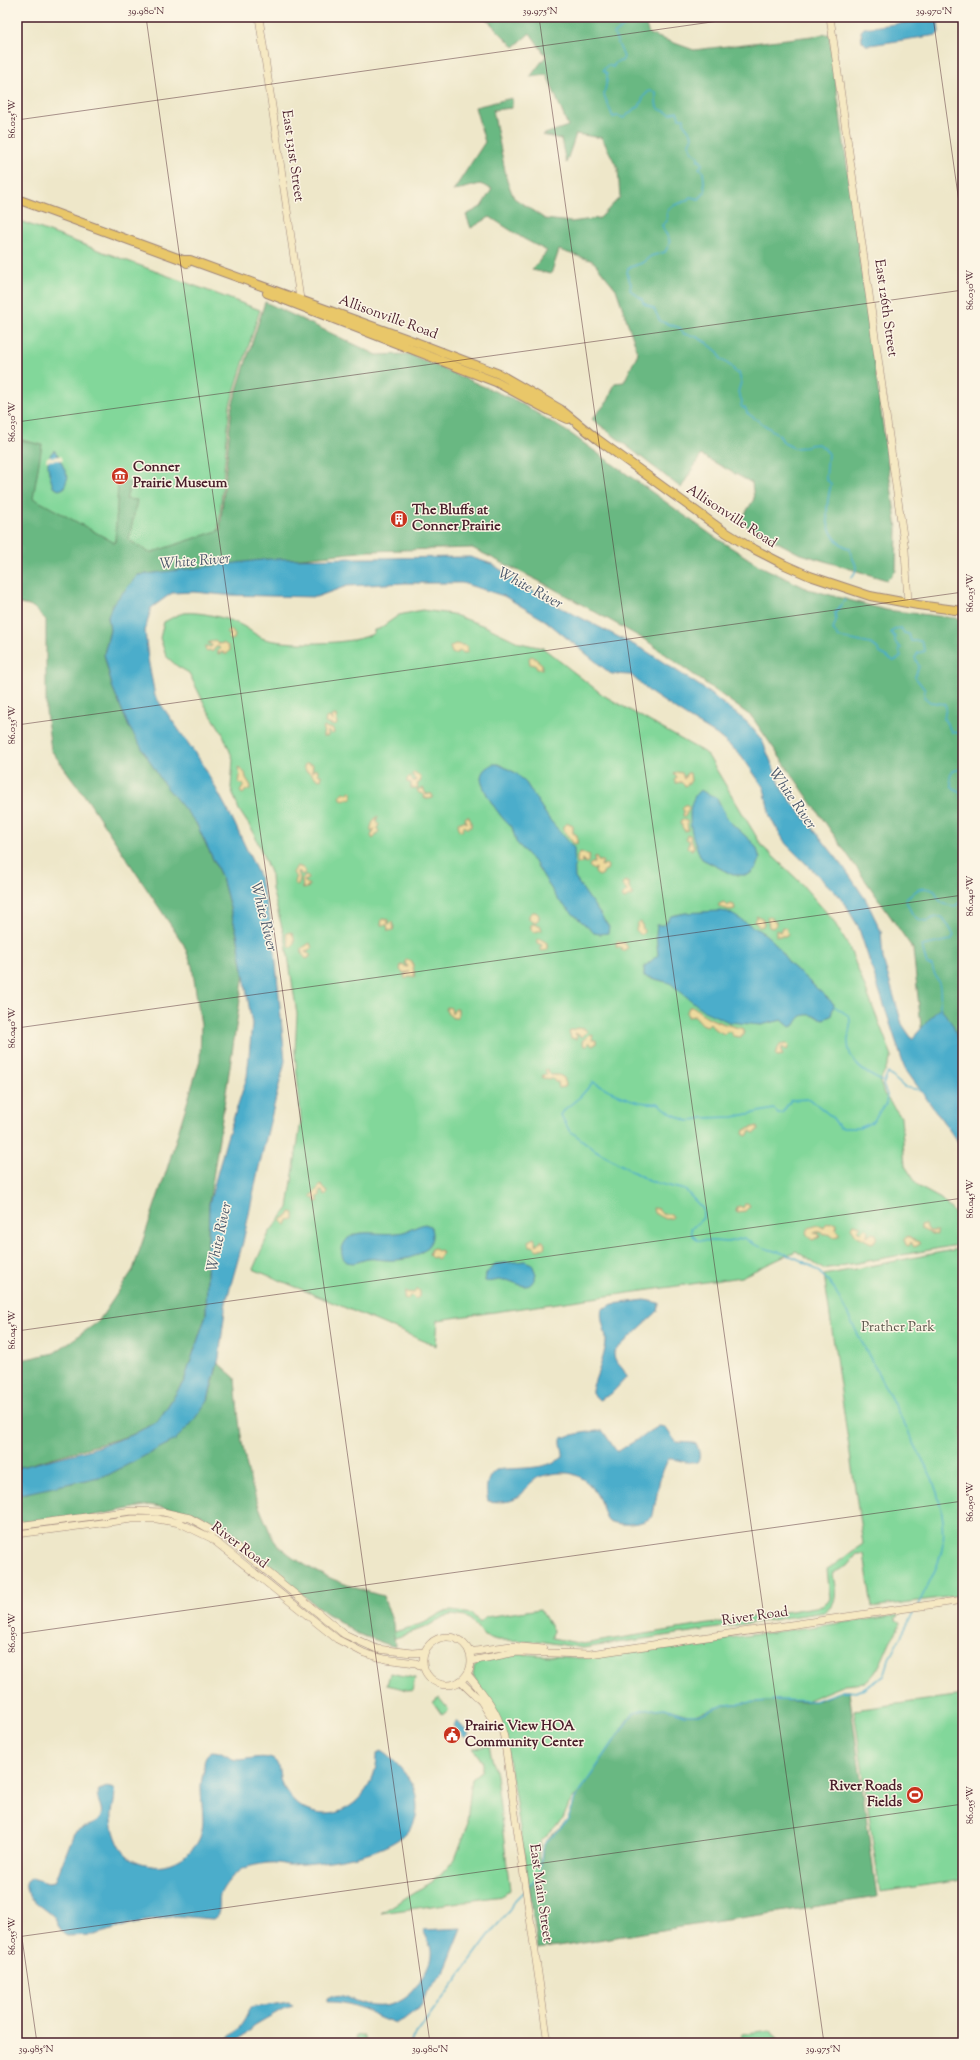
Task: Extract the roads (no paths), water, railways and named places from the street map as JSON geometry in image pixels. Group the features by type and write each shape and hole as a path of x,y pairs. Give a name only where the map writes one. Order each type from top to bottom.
{"main road":[{"name":"East 131st Street","path":"259,17 300,299"},
{"name":"East 126th Street","path":"830,17 904,542 908,603"},
{"name":"Allisonville Road","path":"17,199 183,260 189,264 483,376 550,411 574,421"},
{"name":"Allisonville Road","path":"183,260 190,260 300,299 499,374 560,409 574,421 722,530 764,555 810,576 870,596 963,611"},
{"name":"River Road","path":"17,1526 132,1511 164,1512 190,1518 227,1539 344,1634 377,1649 412,1653 424,1652"},
{"name":"River Road","path":"17,1534 132,1519 157,1519 180,1523 211,1538 337,1639 364,1653 385,1659 416,1663 423,1667"},
{"name":"River Road","path":"469,1652 511,1646 533,1647 551,1652 573,1655 590,1654 963,1600"},
{"path":"445,1637 459,1640 469,1652 471,1661 467,1674 460,1681 447,1685 438,1683 427,1675 423,1667 424,1652 433,1641 445,1637"},
{"name":"River Road","path":"471,1661 513,1653 551,1652"},
{"name":"East Main Street","path":"467,1674 485,1695 495,1710 501,1726 548,2043"},
{"name":"East Main Street","path":"460,1681 481,1701 490,1714 505,1746"}],"water":[{"path":"933,19 938,22 939,32 937,35 870,45 866,45 862,41 861,31 864,28"},
{"path":"54,450 58,455 68,477 64,488 59,490 53,487 48,468 49,459"},
{"name":"White River","path":"470,557 492,564 550,602 646,651 700,686 747,722 762,740 783,791 843,866 866,900 881,931 883,959 902,1024 912,1039 940,1007 953,1025 963,1053 963,1149 905,1069 858,926 841,898 786,844 770,817 764,788 741,755 717,735 651,693 631,675 611,674 546,621 504,596 462,583 405,583 347,586 316,597 225,595 194,592 172,593 151,608 145,631 148,659 155,696 202,763 233,820 259,876 273,931 285,1061 258,1171 243,1242 226,1302 219,1358 208,1400 191,1424 175,1440 108,1475 17,1495 17,1468 88,1450 132,1435 158,1421 184,1381 206,1315 209,1204 227,1138 247,1077 252,1024 237,934 222,878 196,823 163,783 129,727 112,686 104,654 110,630 108,617 112,605 138,575 269,559"},
{"path":"493,764 498,764 516,773 526,783 549,819 574,848 575,878 609,927 608,933 594,933 558,900 536,864 516,842 512,827 492,804 484,789 481,777 482,772"},
{"path":"700,790 717,798 728,820 753,843 757,849 760,859 757,867 748,875 733,875 702,859 698,852 690,824 690,814 691,805"},
{"path":"719,911 728,912 765,934 774,942 790,964 834,1004 831,1016 823,1019 810,1015 804,1015 800,1017 795,1025 790,1027 782,1020 761,1025 729,1022 704,1011 670,983 644,976 644,967 658,955 656,935 657,925 664,925 671,916 685,913"},
{"path":"425,1224 430,1226 432,1234 431,1241 424,1250 415,1256 398,1260 368,1259 353,1263 347,1262 343,1259 343,1246 352,1235 366,1233 400,1233"},
{"path":"525,1261 532,1264 536,1274 533,1281 527,1286 504,1280 490,1282 485,1281 486,1274 495,1264"},
{"path":"645,1300 659,1303 658,1311 614,1352 615,1360 624,1371 626,1378 611,1394 599,1400 592,1393 592,1389 606,1343 601,1313 602,1309 613,1304"},
{"path":"659,1426 665,1427 676,1442 694,1443 697,1445 699,1460 696,1463 691,1463 668,1459 660,1478 653,1515 645,1521 632,1524 618,1524 608,1520 597,1496 591,1487 583,1479 568,1473 557,1473 540,1477 532,1482 518,1497 512,1500 502,1502 488,1501 488,1480 496,1470 531,1468 548,1465 563,1457 561,1439 564,1437 595,1431 603,1431 617,1452"},
{"path":"457,1721 469,1734 465,1738 453,1726"},
{"path":"212,1751 219,1752 237,1760 266,1757 274,1760 278,1767 281,1782 294,1801 300,1806 314,1813 328,1814 341,1811 353,1804 363,1794 371,1782 376,1768 377,1753 381,1751 389,1756 398,1765 410,1780 416,1797 417,1810 412,1825 401,1837 385,1847 365,1854 323,1862 289,1865 269,1863 244,1868 234,1875 224,1887 220,1895 219,1912 213,1919 176,1916 134,1923 95,1935 64,1935 55,1918 31,1898 26,1888 26,1883 32,1878 48,1883 55,1882 74,1833 97,1822 100,1819 101,1808 97,1796 99,1790 107,1787 114,1789 115,1798 112,1813 113,1827 118,1843 123,1851 129,1857 140,1863 163,1865 171,1863 191,1851 201,1835 203,1817 201,1782 205,1758 207,1754"},
{"path":"462,1928 444,1973 427,1991 421,2006 403,2020 396,2023 355,2006 338,2002 327,2002 327,1999 341,1995 361,2003 379,2006 396,2003 404,1999 417,1986 429,1964 431,1949 423,1930"},
{"path":"289,2002 293,2006 283,2009 255,2025 235,2043 219,2043 234,2033 245,2019 250,2008"}],"waterway":[{"path":"629,17 627,24 614,34 624,57 622,61 616,62 613,67 608,65 603,70 607,74 604,95 613,117 618,116 624,118 634,109 639,107 644,96 649,91 656,92 656,102 659,109 671,114 677,111 679,118 684,118 684,124 691,133 692,137 689,143 692,152 698,156 698,160 701,161 702,165 699,168 703,171 705,192 699,199 690,197 674,205 668,210 667,221 662,225 670,240 668,247 665,252 651,256 642,263 628,268 627,274 631,284 630,290 642,299 643,303 654,309 660,321 680,328 684,334 695,336 707,343 718,352 721,359 732,367 736,373 739,373 741,382 738,392 742,401 741,406 743,408 745,407 747,413 779,435 784,443 794,448 808,447 809,445 818,444 828,453 826,479 831,484 827,513 828,522 834,537 841,544 850,549 856,566 856,570 851,578"},
{"path":"845,600 835,613 836,621 833,629 838,637 870,644 877,648 880,653 894,661 901,657 899,649 901,648 895,642 895,637 891,633 894,629 901,628 904,633 909,634 911,641 921,641 925,651 918,653 915,658 919,666 915,677 925,690 924,697 930,702 945,704 946,708 944,719 952,732 959,733 963,728"},
{"path":"963,769 952,771 950,778 952,787 961,792 961,798 963,801"},
{"path":"940,1008 939,984 932,966 927,965 922,946 951,940 954,935 942,917 936,917 927,921 918,919 910,911 905,899 915,891 926,888 935,891 940,901 947,905 955,906 963,900"},
{"path":"834,1006 849,1016 850,1025 848,1040 849,1048 854,1061 864,1071 884,1082"},
{"path":"918,1605 935,1571 942,1550 944,1529 939,1498 932,1478 829,1281 823,1275 802,1261 786,1254 756,1245 744,1238 728,1242 697,1240 692,1234 691,1229 703,1218 703,1209 685,1190 649,1181 595,1150 569,1130 561,1115 565,1109 580,1097 593,1082 632,1100 658,1103 672,1114 688,1121 703,1118 733,1117 774,1109 778,1113 782,1113 791,1100 810,1099 832,1117 840,1128 859,1128 871,1123 886,1104 887,1095 883,1085 888,1073 904,1087 920,1090"},
{"path":"528,1887 540,1873 542,1849 545,1843 568,1820 575,1799 633,1713 644,1710 665,1708 684,1715 698,1715 725,1705 777,1700 814,1701 842,1691 859,1692 884,1676 890,1657 915,1610"},
{"path":"410,2043 498,1923 510,1911 515,1900 524,1891"}],"place":[{"name":"Conner Prairie Museum","path":"120,476"},
{"name":"The Bluffs at Conner Prairie","path":"399,519"},
{"name":"Prairie View HOA Community Center","path":"452,1735"},
{"name":"River Roads Fields","path":"915,1795"}],"park label":[{"name":"Prather Park","path":"898,1328"}]}
